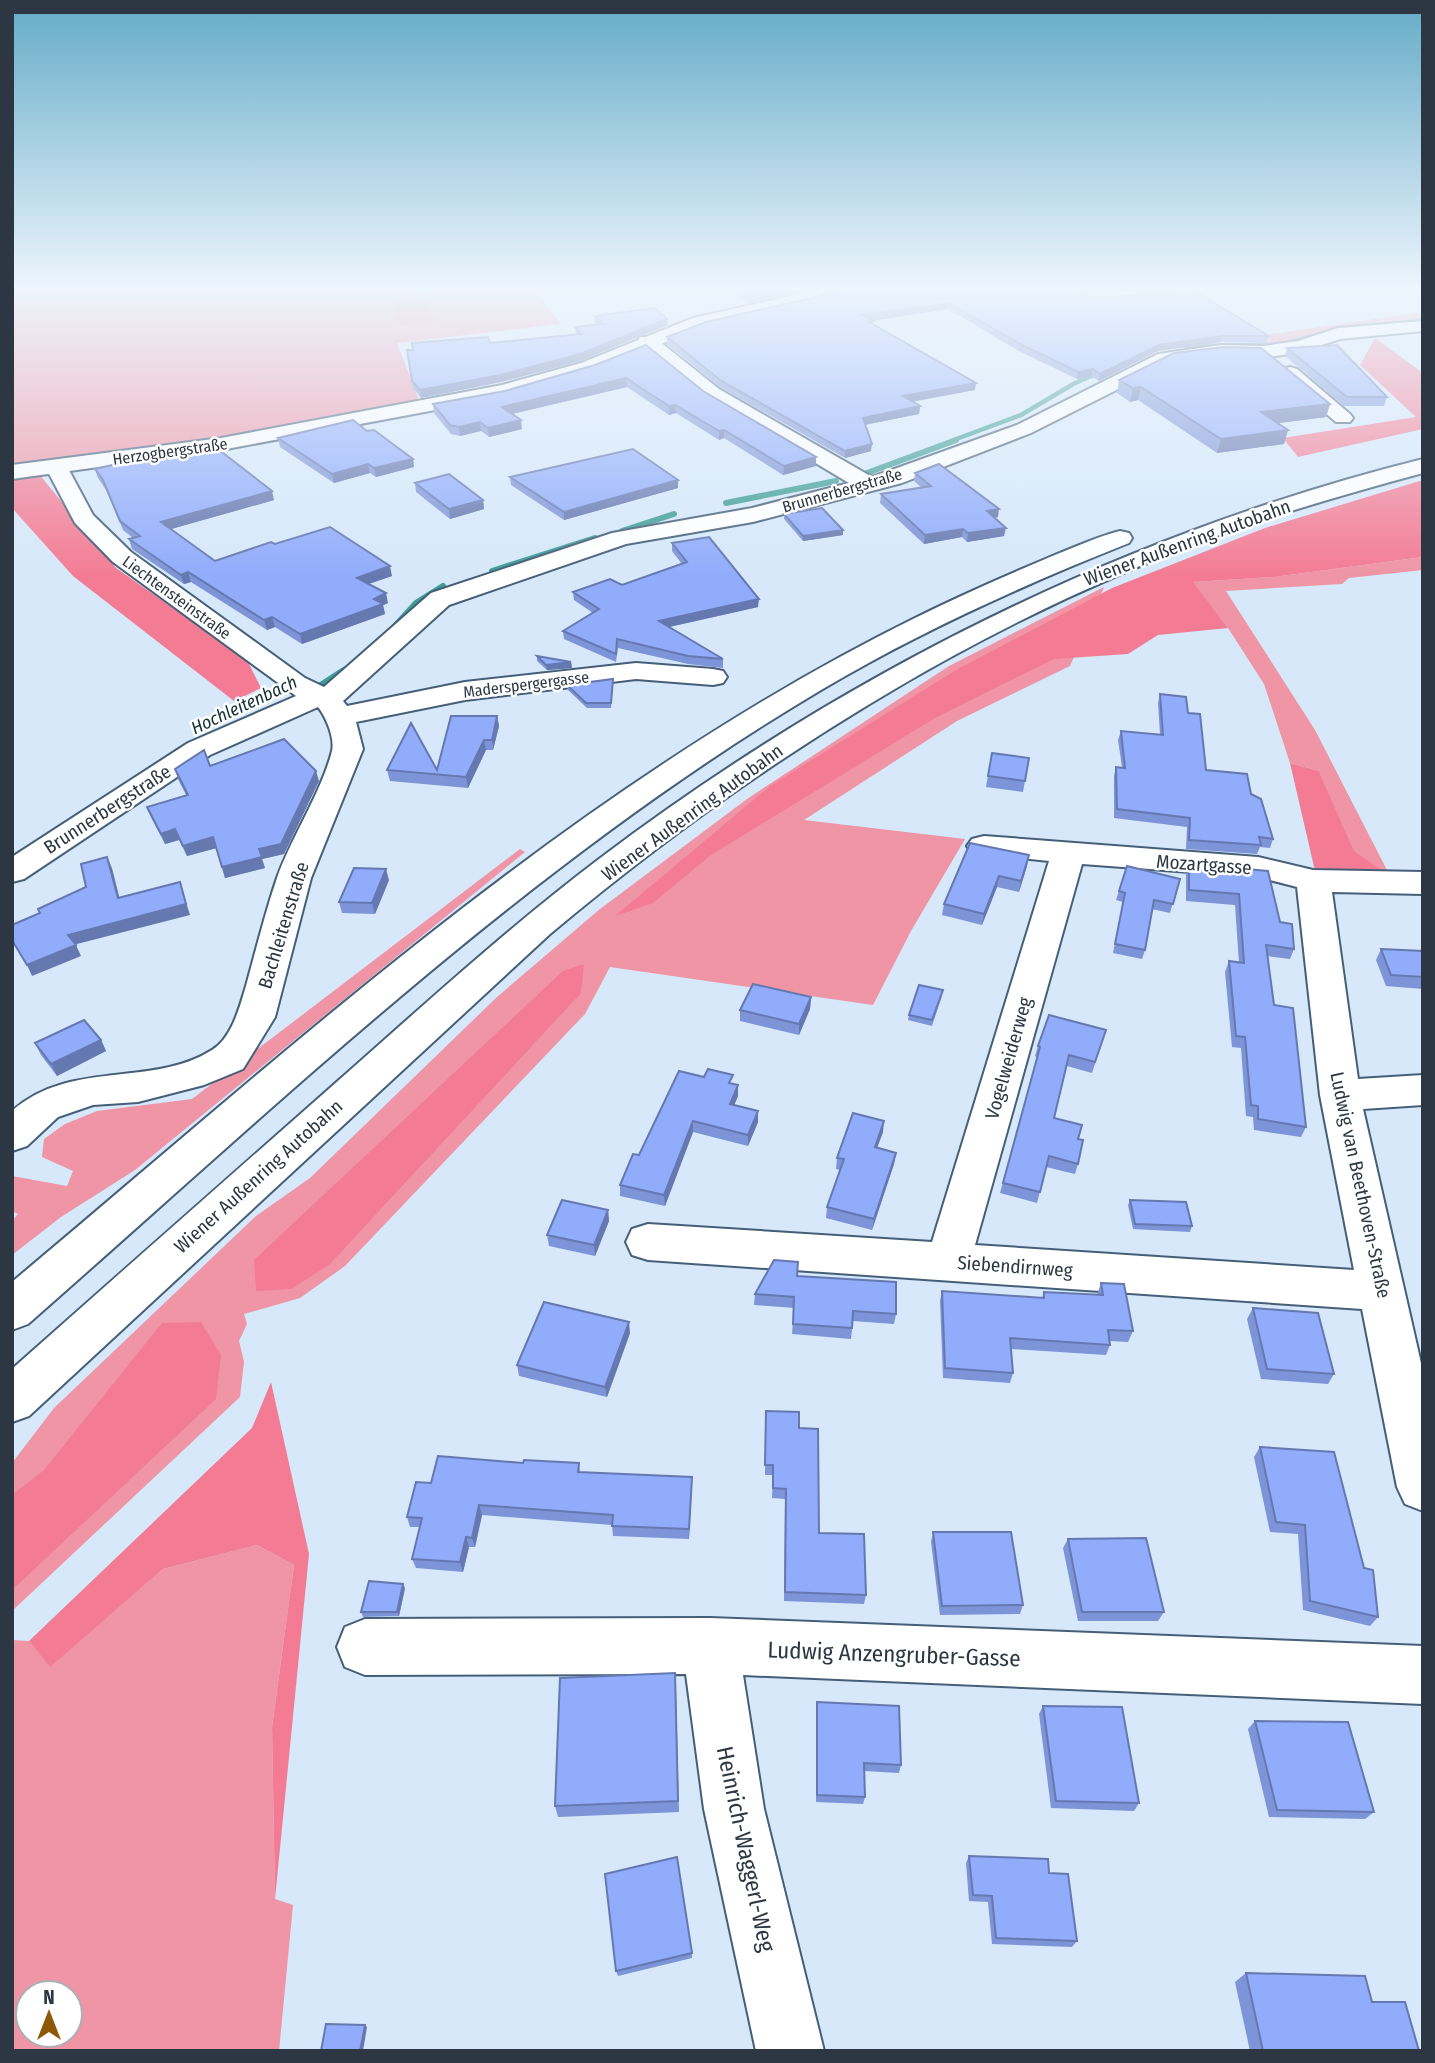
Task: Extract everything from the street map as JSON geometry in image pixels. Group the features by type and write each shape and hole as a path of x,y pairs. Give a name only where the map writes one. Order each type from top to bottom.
{"main road":[{"name":"Herzogbergstraße","path":"12,472 221,444 505,391 532,383"},
{"path":"700,383 869,485"},
{"name":"Brunnerbergstraße","path":"12,872 199,749 320,698 440,599 621,538 753,515 869,485 1024,429 1115,383"},
{"path":"1301,383 1343,418"},
{"name":"Wiener Außenring Autobahn","path":"12,1310 235,1117 426,958 604,819 771,708 926,622 1063,559 1211,503 1343,464 1423,445"},
{"name":"Liechtensteinstraße","path":"56,466 83,518 122,557 163,590 320,698"},
{"name":"Wiener Außenring Autobahn","path":"12,1399 473,982 650,838 812,726 962,638 1097,574 1239,519 1370,479 1423,466"},
{"name":"Maderspergergasse","path":"320,698 465,691 636,671 713,677"},
{"name":"Bachleitenstraße","path":"12,1135 44,1106 91,1090 138,1087 204,1071 229,1059 256,1017 295,878 348,749 320,698"},
{"name":"Mozartgasse","path":"984,846 1258,867 1313,881 1423,883"},
{"name":"Vogelweiderweg","path":"948,1262 1069,853"},
{"name":"Ludwig van Beethoven-Straße","path":"1313,881 1340,1094 1423,1487"},
{"path":"1340,1094 1423,1090"},
{"name":"Siebendirnweg","path":"648,1242 1383,1291"},
{"name":"Ludwig Anzengruber-Gasse","path":"365,1647 710,1646 1423,1675"},
{"name":"Heinrich-Waggerl-Weg","path":"710,1646 734,1809 790,2051"}],"shaded area":[{"path":"12,383 412,383 420,403 217,441 12,467"},
{"path":"1380,383 1423,383 1423,429 1298,457 1283,438 1416,417"},
{"path":"38,473 116,568 247,660 261,688 234,701 73,576 12,508 12,477"},
{"path":"1423,480 1423,557 1274,577 1193,582 1228,628 1158,635 1128,654 1054,659 935,718 711,855 653,903 615,916 770,786 956,670 1112,588 1265,528"},
{"path":"1423,557 1423,570 1349,578 1342,584 1226,591 1315,730 1390,876 1354,852 1319,771 1290,763 1264,684 1228,628 1192,582 1274,577"},
{"path":"1104,587 1070,666 957,721 804,820 965,839 911,931 873,1005 610,967 585,1014 345,1266 300,1298 244,1314 247,1324 239,1341 244,1362 240,1397 12,1611 12,1463 54,1408 256,1216 310,1178 497,997 600,909 747,799 949,666"},
{"path":"1290,763 1319,771 1354,851 1390,876 1315,871"},
{"path":"520,849 525,852 135,1170 61,1217 12,1255 12,1221 18,1214 12,1211 12,1176 67,1186 73,1171 42,1157 44,1139 65,1124 97,1111 192,1099"},
{"path":"584,964 581,993 329,1265 291,1289 256,1291 254,1260 563,971"},
{"path":"201,1322 221,1355 216,1399 12,1590 12,1495 44,1470 162,1323"},
{"path":"271,1382 309,1554 275,1899 272,1727 294,1565 257,1545 163,1569 50,1667 29,1641 252,1428"},
{"path":"257,1545 294,1565 272,1727 275,1899 293,1905 279,2051 12,2051 12,1640 29,1641 50,1666 163,1569"}],"building":[{"path":"414,383 456,383 420,390"},
{"path":"532,383 603,383 502,407 521,420 488,428 480,422 459,427 450,425 433,404"},
{"path":"634,383 693,383 816,457 784,466 724,430 719,431 675,405 669,406"},
{"path":"726,383 974,383 903,396 920,406 863,418 872,444 845,451"},
{"path":"1125,383 1304,383 1330,404 1261,412 1288,430 1221,439 1141,387 1133,388"},
{"path":"1330,383 1374,383 1387,397 1347,397"},
{"path":"353,420 367,431 374,430 413,459 374,468 368,464 332,474 278,438"},
{"path":"214,446 272,491 161,522 215,561 271,542 275,544 330,527 390,566 357,578 386,593 374,599 383,604 300,634 272,617 264,620 188,572 181,575 129,539 140,536 120,521 103,480 95,469 174,451"},
{"path":"633,449 678,480 564,512 510,477"},
{"path":"939,464 999,509 987,511 1006,528 968,533 963,529 925,535 881,494 931,486 915,473"},
{"path":"449,474 483,500 449,509 415,483"},
{"path":"822,508 843,530 803,536 784,514"},
{"path":"709,537 759,599 659,621 723,659 688,656 617,639 616,654 563,631 599,609 573,592 610,579 622,585 687,562 672,543"},
{"path":"537,656 571,662 546,665"},
{"path":"613,679 611,703 586,703 567,685"},
{"path":"1160,694 1186,697 1188,713 1200,714 1206,770 1247,774 1251,794 1261,799 1273,839 1259,837 1261,845 1189,840 1190,818 1117,809 1116,767 1125,768 1121,731 1163,735"},
{"path":"451,716 497,716 492,740 484,740 466,777 387,770 411,723 437,770"},
{"path":"284,739 316,771 281,844 259,849 262,857 222,867 213,837 183,846 175,829 161,834 147,807 188,795 175,769 204,750 210,766"},
{"path":"992,753 1029,758 1025,781 988,776"},
{"path":"970,843 1029,855 1021,881 999,876 984,914 944,904"},
{"path":"107,857 118,898 180,882 186,904 68,935 76,945 27,965 12,940 12,925 40,913 38,909 86,887 81,864"},
{"path":"1189,864 1268,871 1280,922 1292,924 1294,949 1266,945 1274,1005 1293,1008 1306,1127 1258,1119 1258,1106 1251,1105 1245,1037 1236,1036 1229,961 1244,963 1239,894 1189,890"},
{"path":"1127,866 1180,879 1173,904 1154,900 1145,950 1115,944 1125,893 1119,891"},
{"path":"354,868 386,869 372,903 339,902"},
{"path":"1381,949 1423,951 1423,977 1391,975"},
{"path":"753,984 811,997 799,1024 740,1010"},
{"path":"919,985 943,990 932,1020 909,1015"},
{"path":"1049,1015 1106,1030 1095,1062 1069,1055 1054,1118 1082,1125 1078,1139 1083,1140 1078,1164 1049,1156 1040,1192 1003,1183 1040,1047 1038,1046"},
{"path":"84,1020 101,1040 51,1064 35,1043"},
{"path":"708,1069 733,1075 729,1083 738,1085 730,1104 758,1111 748,1135 693,1121 664,1195 620,1185 633,1154 639,1155 679,1071 704,1077"},
{"path":"853,1113 884,1121 875,1147 896,1153 874,1219 827,1207 844,1159 837,1158"},
{"path":"562,1200 608,1210 594,1245 547,1235"},
{"path":"1130,1200 1186,1202 1192,1226 1135,1224"},
{"path":"774,1260 798,1262 797,1276 896,1282 896,1314 853,1311 852,1328 793,1324 794,1297 755,1294"},
{"path":"1101,1283 1124,1284 1133,1331 1108,1330 1110,1345 1010,1338 1013,1373 945,1368 942,1291 1044,1298 1044,1292 1103,1295"},
{"path":"544,1302 629,1322 605,1387 517,1365"},
{"path":"1253,1308 1318,1313 1334,1374 1267,1369"},
{"path":"766,1411 799,1412 799,1428 818,1429 819,1533 864,1534 866,1595 785,1592 786,1489 773,1488 773,1465 765,1465"},
{"path":"1260,1447 1334,1452 1364,1568 1373,1570 1378,1617 1310,1601 1305,1525 1276,1522"},
{"path":"438,1456 523,1463 524,1460 579,1463 578,1472 692,1477 689,1529 612,1526 613,1515 479,1505 472,1538 466,1537 460,1562 412,1559 422,1518 407,1517 416,1482 431,1483"},
{"path":"933,1532 1011,1532 1023,1605 942,1606"},
{"path":"1146,1538 1164,1612 1082,1612 1068,1539"},
{"path":"369,1581 403,1584 397,1612 361,1612"},
{"path":"675,1673 678,1801 555,1806 560,1678"},
{"path":"817,1702 899,1706 901,1765 864,1763 865,1797 817,1795"},
{"path":"1043,1706 1122,1707 1139,1803 1056,1801"},
{"path":"1255,1721 1348,1722 1374,1812 1277,1810"},
{"path":"969,1856 1048,1859 1049,1873 1068,1874 1077,1941 996,1938 992,1896 973,1895"},
{"path":"677,1857 692,1953 616,1971 605,1874"},
{"path":"1246,1973 1365,1976 1372,2002 1405,2002 1419,2051 1263,2051"},
{"path":"326,2024 365,2025 360,2051 321,2051"}],"waterway":[{"name":"Hochleitenbach","path":"951,441 1021,415 1075,383"},
{"name":"Hochleitenbach","path":"867,473 956,440"},
{"name":"Hochleitenbach","path":"726,503 836,481"},
{"name":"Hochleitenbach","path":"622,531 674,514"},
{"name":"Hochleitenbach","path":"492,571 595,538"},
{"name":"Hochleitenbach","path":"395,626 416,603 443,586"},
{"name":"Hochleitenbach","path":"313,691 344,671"}]}
